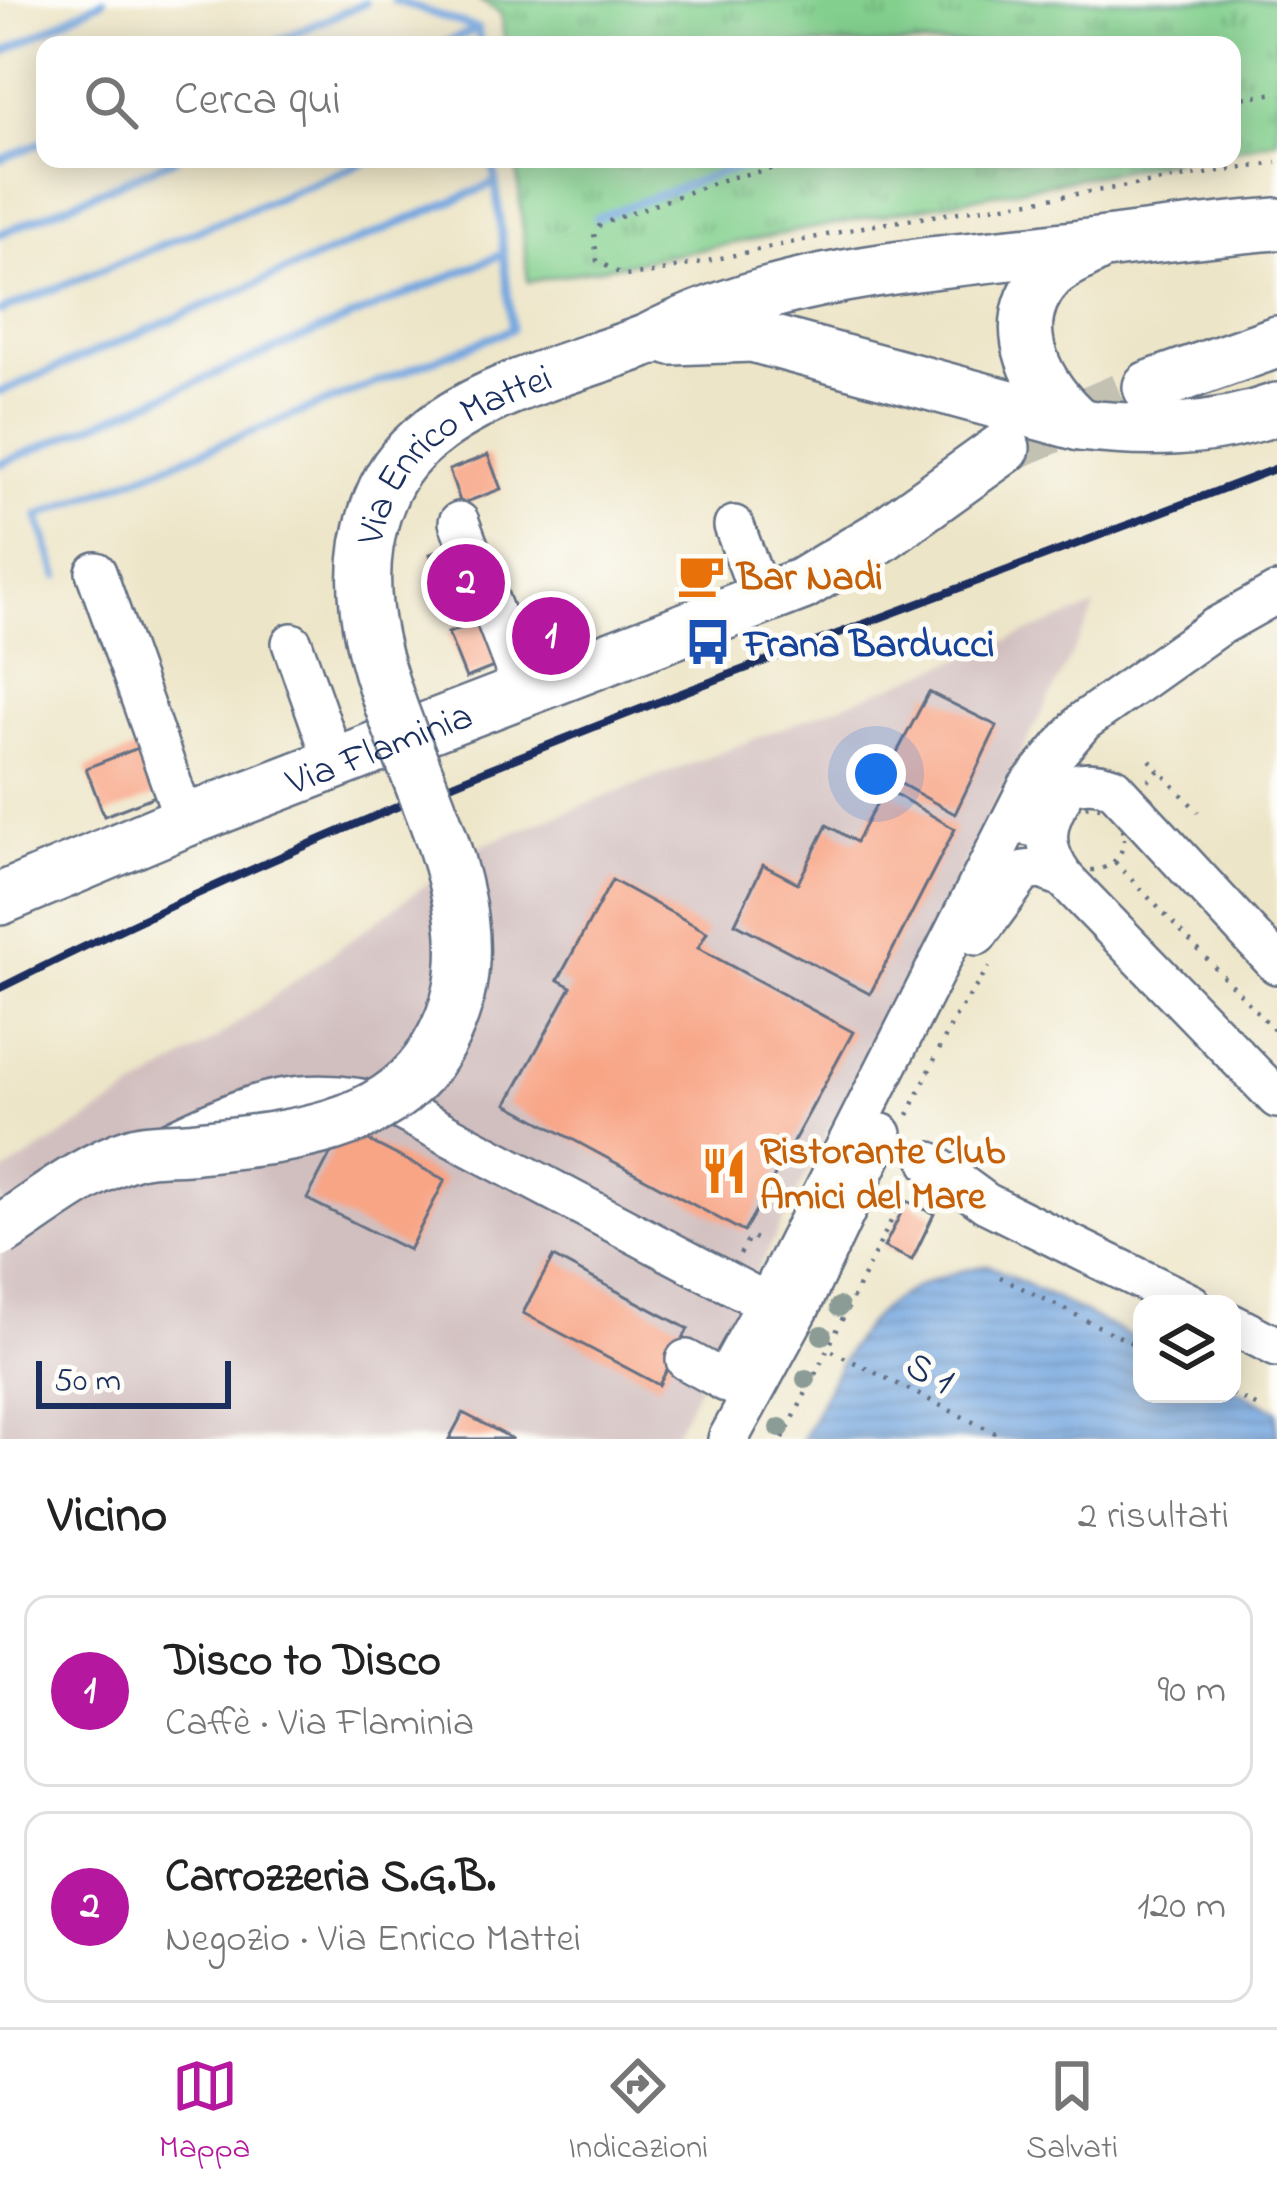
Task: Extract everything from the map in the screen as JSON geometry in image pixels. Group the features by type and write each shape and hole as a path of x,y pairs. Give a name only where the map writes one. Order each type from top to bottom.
{"main road":[{"path":"647,340 708,309 789,284 1277,224"},
{"path":"1080,424 1051,400 1032,365 1028,330 1032,301 1048,275 1101,244"},
{"path":"647,340 752,337 1080,424 1197,430 1277,409"},
{"name":"Via Enrico Mattei","path":"0,1231 136,1152 309,1133 375,1108 428,1061 453,1005 466,944 453,874 369,644 360,585 370,528 387,475 431,432 480,403 647,340"},
{"path":"1149,387 1277,342"},
{"name":"Via Flaminia","path":"0,898 185,821 762,601 843,562 1004,448"}],"street":[{"path":"459,522 524,692"},
{"path":"734,526 762,601"},
{"path":"96,572 185,821"},
{"path":"728,1439 756,1297 1028,787 1084,721 1215,628 1277,592"},
{"path":"292,643 335,764"},
{"path":"985,949 1038,807 1051,792 1083,781 1113,787 1277,964"},
{"path":"1069,785 1045,835 1049,858 1068,871 1277,1098"},
{"path":"737,1388 800,1309 860,1179 1024,871 1068,871"},
{"path":"0,1244 166,1143 217,1118 289,1095 322,1092 364,1097 458,1139 756,1297"},
{"path":"913,1162 1173,1295"},
{"path":"1241,1328 1277,1346"},
{"path":"686,1360 737,1388"}],"path":[{"path":"1241,98 1277,93"},
{"path":"775,168 728,178 601,224 594,232 597,261 625,276 652,273 868,226 1277,163"},
{"path":"1150,760 1159,770"},
{"path":"1086,807 1107,810 1122,824 1124,844 1114,862 1095,871 1068,871 1061,848 1062,826 1086,807"},
{"path":"1114,862 1277,1033"},
{"path":"906,1120 985,949"},
{"path":"783,1439 897,1209 913,1162"},
{"path":"1000,1276 1133,1343"},
{"name":"S 1","path":"832,1352 1006,1439"},
{"path":"1241,1398 1262,1409"}],"shaded area":[{"path":"1096,606 672,1439 0,1439 0,1175 216,1039 477,847"}],"green space":[{"path":"479,0 1277,0 1277,140 1241,147 1241,36 504,36 501,13"},
{"path":"517,168 1131,168 528,282"}],"water":[{"path":"988,1265 1133,1338 1133,1403 1241,1403 1241,1393 1277,1411 1277,1439 803,1439 836,1372 869,1322 889,1303 947,1275"}],"building":[{"path":"488,455 501,489 461,504 449,470"},
{"path":"460,542 488,616 458,627 430,554"},
{"path":"487,618 504,663 466,678 448,633"},
{"path":"929,692 997,726 955,814 885,775"},
{"path":"148,744 166,792 104,816 86,768"},
{"path":"885,788 955,829 870,994 735,923 763,865 798,883 827,825 856,842"},
{"path":"612,880 707,932 698,948 853,1032 744,1232 507,1104 571,987 558,980"},
{"path":"344,1128 445,1180 409,1250 307,1199"},
{"path":"907,1201 934,1214 912,1260 884,1247"},
{"path":"553,1257 688,1329 659,1385 523,1313"},
{"path":"463,1413 513,1439 449,1439"}],"waterway":[{"path":"0,54 103,0"},
{"path":"394,0 478,29 479,36"},
{"path":"289,36 365,3"},
{"path":"461,36 477,29"},
{"path":"0,160 36,145"},
{"path":"0,234 154,168"},
{"path":"0,311 351,168"},
{"path":"58,576 38,516 512,329 494,168"},
{"path":"596,218 743,168"},
{"path":"0,392 495,183"},
{"path":"0,464 503,254"}],"tunnel":[{"path":"1004,448 1149,387"}],"railway":[{"path":"0,988 155,913 472,776 1277,468"}],"place":[{"name":"Bar Nadi","path":"701,575"},
{"name":"Carrozzeria S.G.B.","path":"466,583"},
{"name":"Disco to Disco","path":"551,636"},
{"name":"Frana Barducci","path":"708,642"},
{"name":"Ristorante Club Amici del Mare","path":"724,1171"}]}
